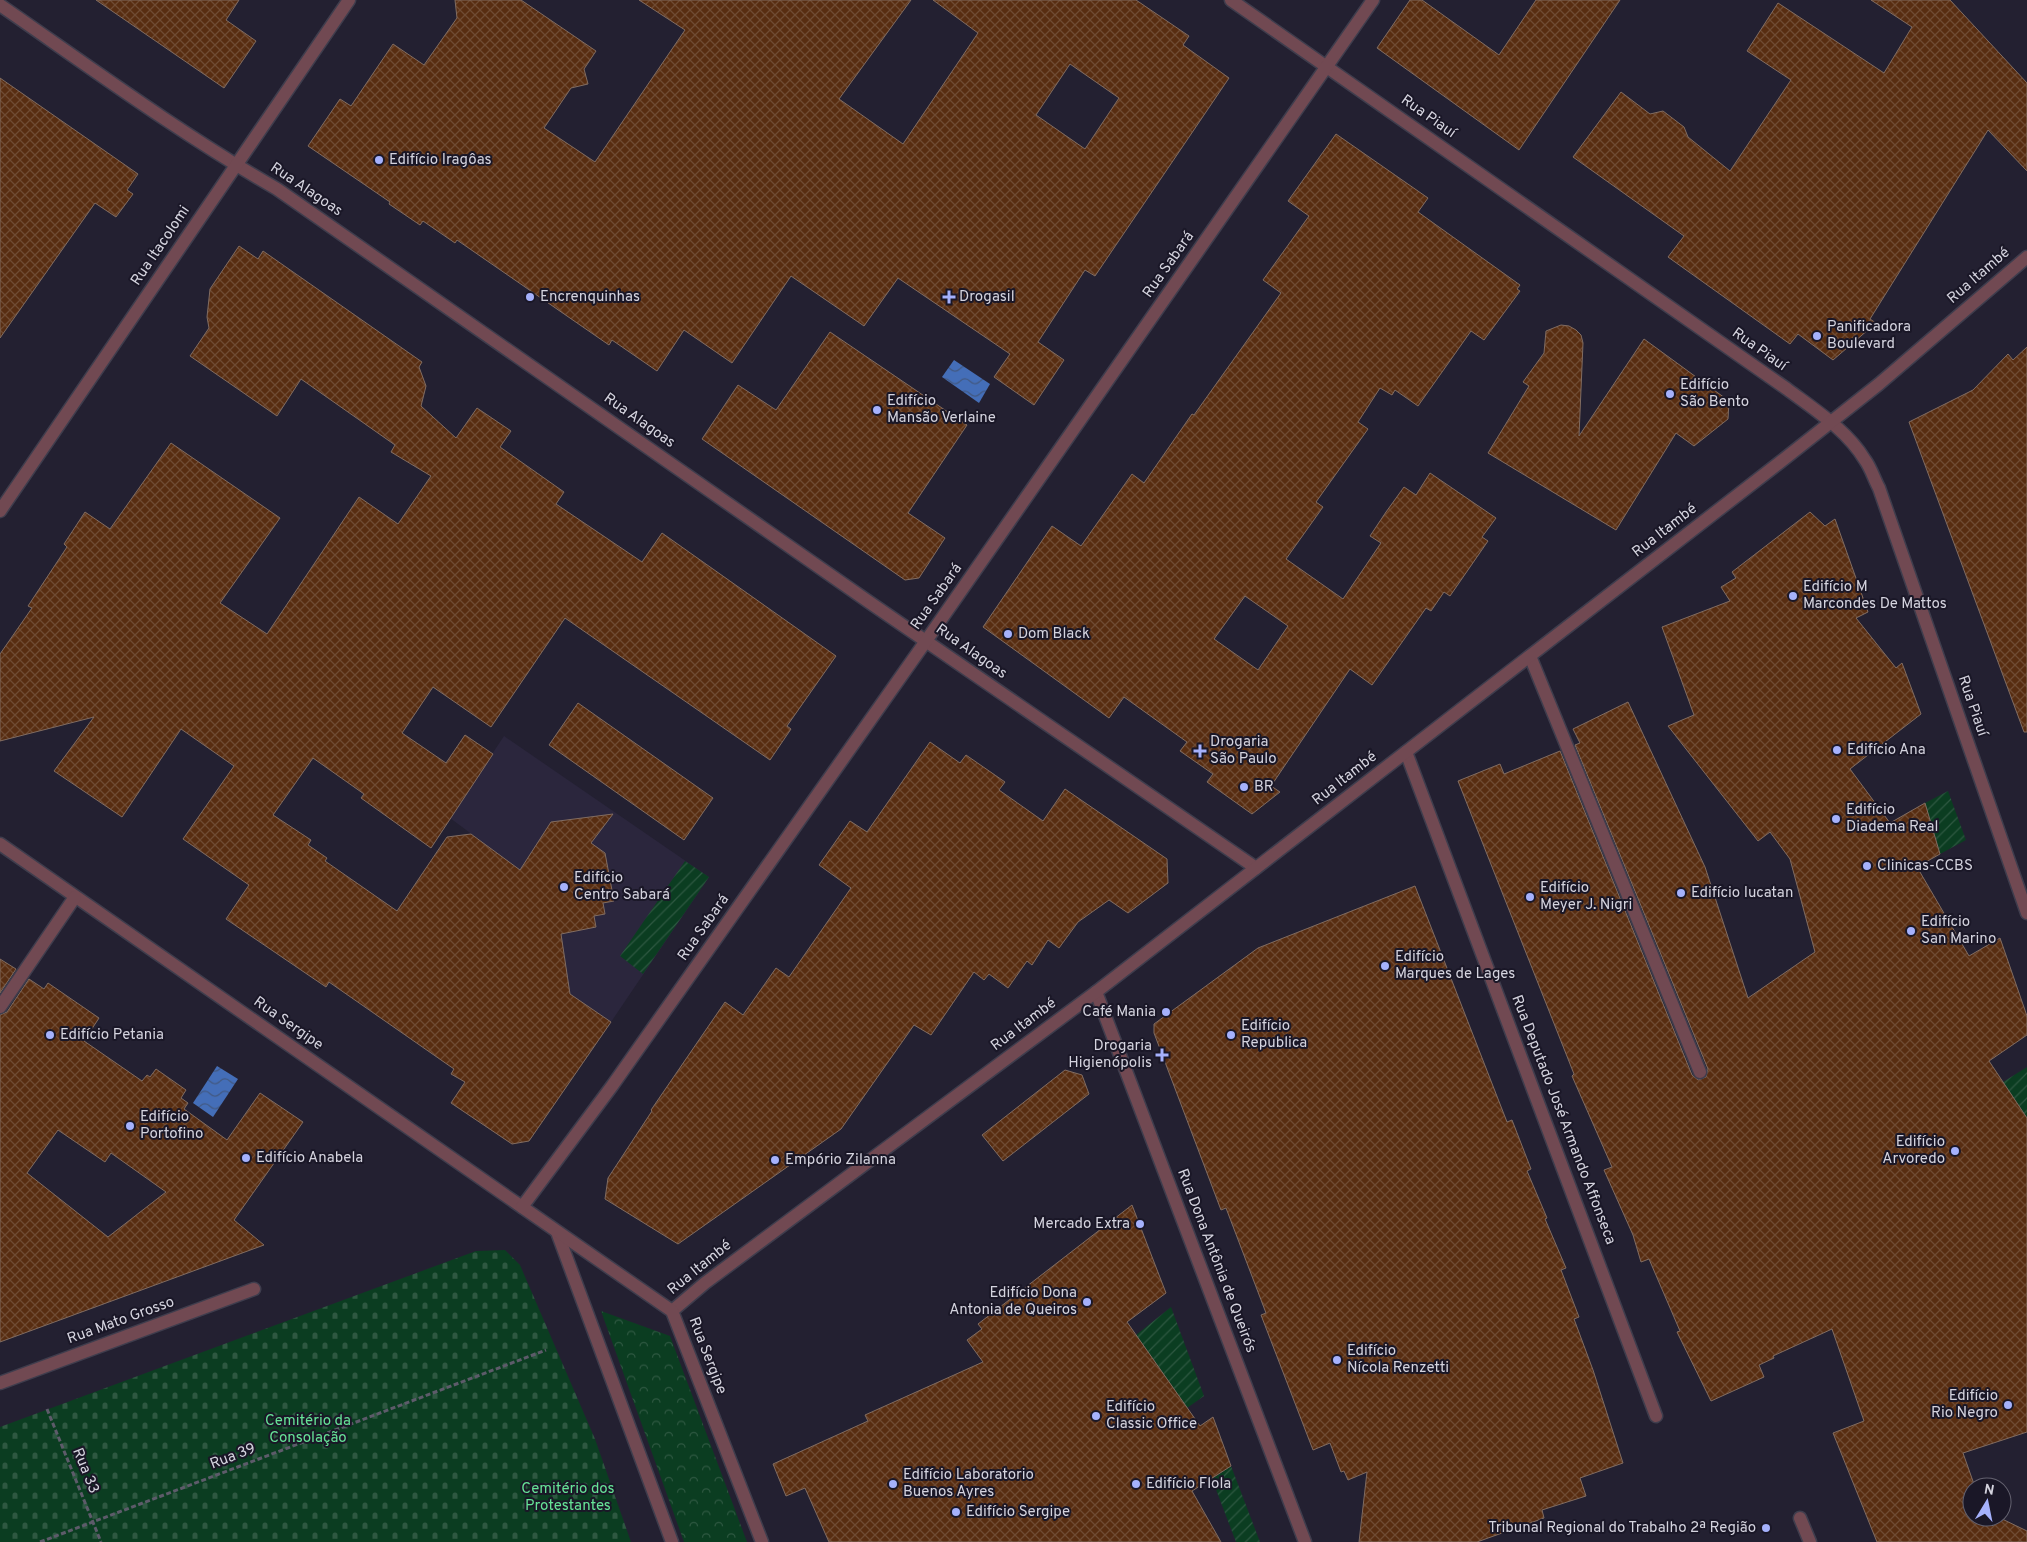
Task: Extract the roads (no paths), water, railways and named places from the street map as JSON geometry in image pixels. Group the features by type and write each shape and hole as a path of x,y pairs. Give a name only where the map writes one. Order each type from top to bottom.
{"street":[{"name":"Rua Itacolomi","path":"0,511 349,0"},
{"name":"Rua Piauí","path":"1231,0 1831,422 1852,441 1866,460 1879,488 2027,913"},
{"name":"Rua Sabará","path":"522,1207 612,1086 926,641 1373,0"},
{"name":"Rua Alagoas","path":"0,5 236,166 277,189 926,641 1256,868"},
{"name":"Rua Itambé","path":"672,1312 705,1283 1096,992 1831,422 2027,257"},
{"path":"1530,656 1700,1072"},
{"name":"Rua Deputado José Armando Affonseca","path":"1406,752 1656,1416"},
{"name":"Rua Sergipe","path":"0,844 672,1312 762,1542"},
{"path":"0,1007 75,896"},
{"name":"Rua Dona Antônia de Queirós","path":"1096,992 1305,1542"},
{"path":"557,1232 672,1542"},
{"name":"Rua Mato Grosso","path":"0,1383 254,1289"},
{"path":"1800,1518 1810,1542"}],"water":[{"path":"954,360 990,384 979,403 942,377"},
{"path":"217,1066 238,1079 213,1117 193,1103"}],"place":[{"name":"Edifício Iragôas","path":"379,160"},
{"name":"Encrenquinhas","path":"530,297"},
{"name":"Drogasil","path":"949,297"},
{"name":"Panificadora Boulevard","path":"1817,336"},
{"name":"Edifício São Bento","path":"1670,394"},
{"name":"Edifício Mansão Verlaine","path":"877,410"},
{"name":"Edifício M Marcondes De Mattos","path":"1793,596"},
{"name":"Dom Black","path":"1008,634"},
{"name":"Edifício Ana","path":"1837,750"},
{"name":"Drogaria São Paulo","path":"1200,751"},
{"name":"BR","path":"1244,787"},
{"name":"Edifício Diadema Real","path":"1836,819"},
{"name":"Clinicas-CCBS","path":"1867,866"},
{"name":"Edifício Centro Sabará","path":"564,887"},
{"name":"Edifício Iucatan","path":"1681,893"},
{"name":"Edifício Meyer J. Nigri","path":"1530,897"},
{"name":"Edifício San Marino","path":"1911,931"},
{"name":"Edifício Marques de Lages","path":"1385,966"},
{"name":"Café Mania","path":"1166,1012"},
{"name":"Edifício Petania","path":"50,1035"},
{"name":"Edifício Republica","path":"1231,1035"},
{"name":"Drogaria Higienópolis","path":"1162,1055"},
{"name":"Edifício Portofino","path":"130,1126"},
{"name":"Edifício Arvoredo","path":"1955,1151"},
{"name":"Edifício Anabela","path":"246,1158"},
{"name":"Empório Zilanna","path":"775,1160"},
{"name":"Mercado Extra","path":"1140,1224"},
{"name":"Edifício Dona Antonia de Queiros","path":"1087,1302"},
{"name":"Edifício Nícola Renzetti","path":"1337,1360"},
{"name":"Edifício Rio Negro","path":"2008,1405"},
{"name":"Edifício Classic Office","path":"1096,1416"},
{"name":"Edifício Laboratorio Buenos Ayres","path":"893,1484"},
{"name":"Edifício Flola","path":"1136,1484"},
{"name":"Edifício Sergipe","path":"956,1512"},
{"name":"Tribunal Regional do Trabalho 2ª Região","path":"1766,1528"}],"park label":[{"name":"Cemitério da Consolação","path":"308,1430"},
{"name":"Cemitério dos Protestantes","path":"568,1498"}]}
